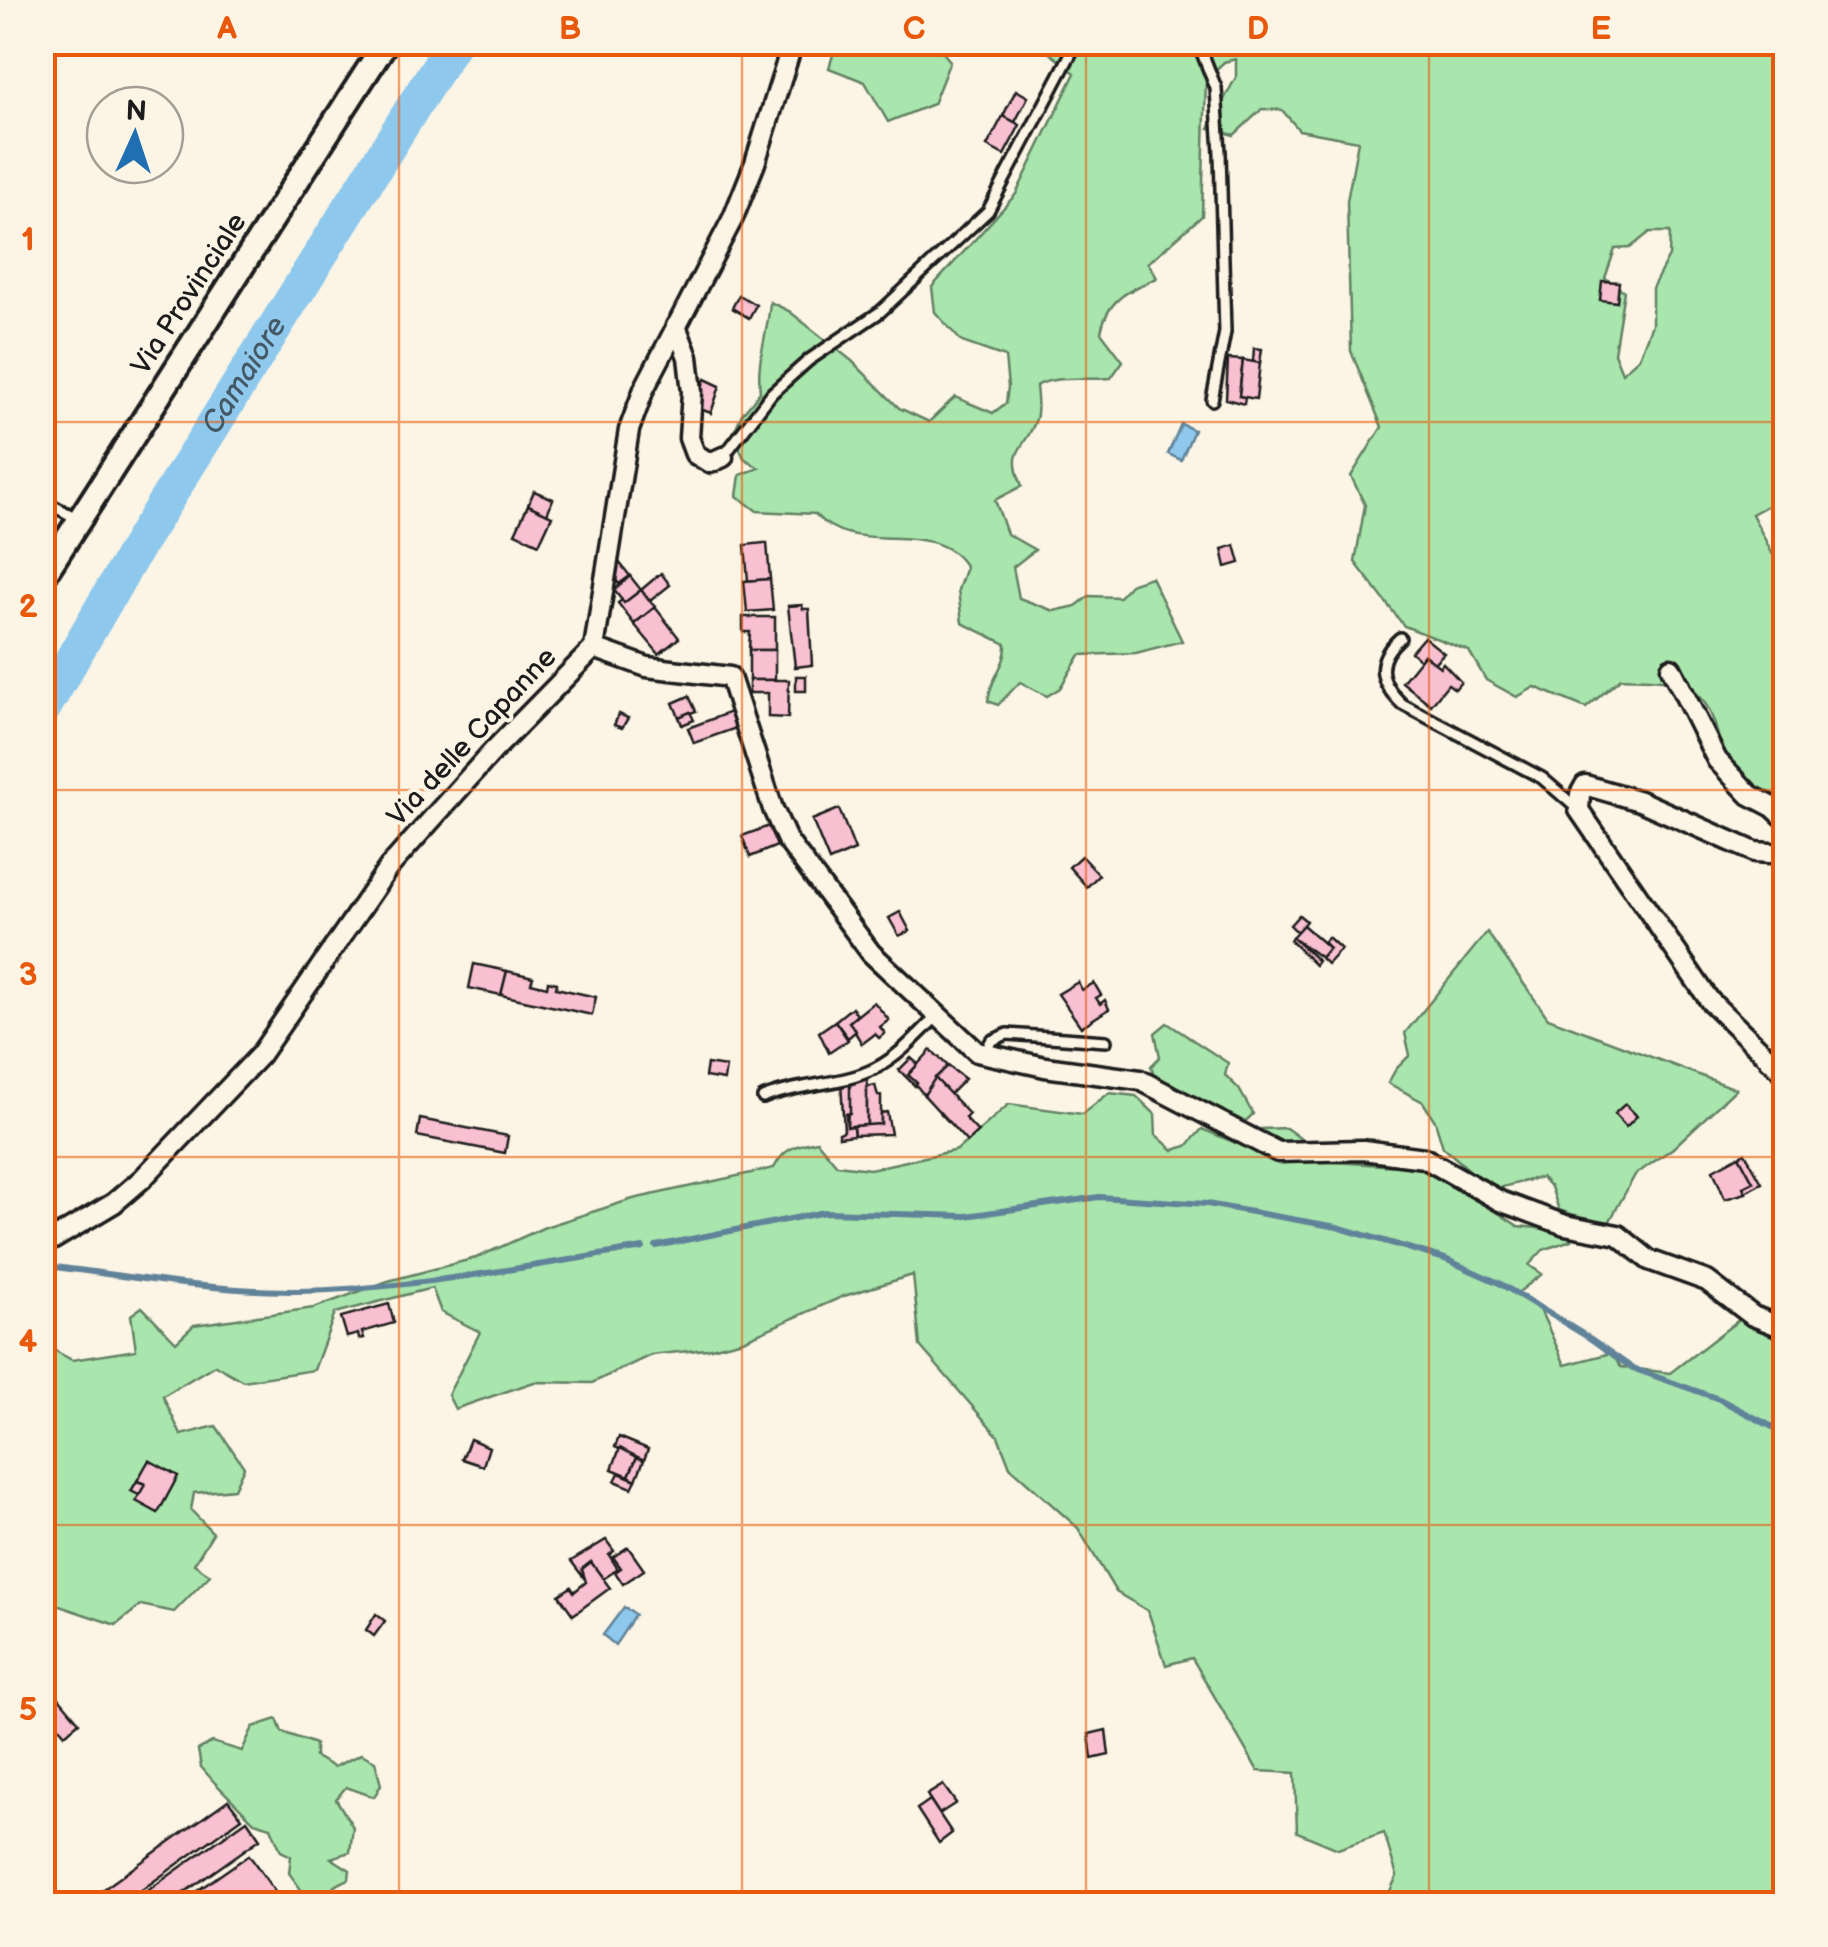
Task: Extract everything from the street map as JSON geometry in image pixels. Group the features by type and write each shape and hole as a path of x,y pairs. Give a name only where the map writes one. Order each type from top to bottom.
{"main road":[{"name":"Via Provinciale","path":"42,578 386,42"}],"street":[{"name":"Via delle Capanne","path":"48,1243 114,1202 142,1179 260,1055 389,867 492,751 594,648 629,430 644,389 732,218 755,163 793,42"},
{"path":"676,326 690,375 689,438 695,454 710,462 723,457"},
{"path":"594,648 647,668 730,677 787,840 871,953 977,1052 1045,1067 1140,1080 1278,1152 1362,1150 1424,1158 1500,1201 1565,1224 1618,1235 1649,1260 1707,1281 1753,1316 1786,1330"},
{"path":"1671,668 1717,760 1750,795 1786,819"},
{"path":"1786,854 1755,852 1604,789 1585,786 1580,794 1579,810 1710,1001 1786,1075"}],"lane":[{"path":"723,457 772,393 808,360 880,312 988,211 1077,42"},
{"path":"1193,42 1201,50 1216,88 1220,153 1225,332 1212,400"},
{"path":"42,500 80,520"},
{"path":"1400,638 1388,649 1382,665 1385,688 1402,704 1542,778 1579,810"},
{"path":"763,1098 788,1088 876,1068 936,1017"},
{"path":"984,1054 991,1041 1007,1034 1106,1041"}],"green space":[{"path":"837,42 935,43 950,61 933,104 888,122 865,82 829,68"},
{"path":"1037,43 1785,43 1785,496 1752,514 1773,555 1785,568 1785,819 1721,757 1710,713 1689,688 1665,680 1621,678 1586,708 1535,687 1517,697 1486,680 1469,651 1404,626 1355,562 1365,505 1351,476 1382,427 1351,351 1347,201 1358,141 1299,130 1282,110 1262,109 1234,135 1209,128 1236,77 1236,59 1224,62 1206,79 1202,216 1148,263 1157,278 1121,297 1104,321 1101,332 1123,361 1111,378 1063,379 1036,386 1036,419 1016,456 1022,486 995,500 1007,534 1035,550 1013,567 1019,598 1054,611 1076,606 1089,596 1119,597 1132,583 1151,577 1182,641 1136,653 1080,655 1060,688 1047,696 1020,682 998,705 988,701 1006,644 962,623 958,590 966,567 952,551 915,539 851,534 832,527 815,514 757,511 737,496 740,475 759,468 744,458 733,434 742,414 760,392 770,302 789,311 852,361 899,408 929,422 955,397 993,413 1006,403 1005,357 962,342 935,312 932,287 1016,194 1075,73","holes":["1650,232 1670,232 1669,256 1652,288 1652,324 1639,358 1622,373 1614,353 1624,291 1605,278 1615,249 1630,248"]},
{"path":"1487,932 1548,1018 1736,1089 1673,1148 1635,1175 1607,1226 1559,1210 1551,1187 1541,1177 1499,1188 1477,1177 1443,1147 1435,1121 1423,1102 1388,1083 1410,1055 1405,1033"},
{"path":"1167,1023 1228,1063 1225,1075 1239,1089 1253,1114 1247,1120 1222,1127 1155,1080 1151,1066 1160,1057 1155,1033"},
{"path":"1109,1093 1136,1096 1155,1114 1156,1135 1173,1150 1187,1146 1202,1129 1248,1148 1261,1129 1286,1128 1333,1162 1431,1168 1518,1226 1567,1231 1571,1240 1543,1250 1529,1265 1542,1274 1515,1295 1538,1305 1565,1365 1611,1353 1621,1367 1670,1373 1740,1319 1785,1339 1785,1904 1384,1904 1397,1876 1384,1833 1338,1849 1297,1832 1295,1773 1258,1771 1192,1658 1166,1665 1148,1611 1116,1592 1078,1528 1010,1467 998,1436 920,1346 913,1275 844,1296 743,1340 707,1349 651,1355 592,1383 534,1382 455,1409 448,1395 480,1332 441,1312 432,1288 335,1313 314,1370 243,1381 215,1365 163,1396 181,1435 216,1426 244,1467 234,1489 194,1493 191,1510 213,1533 194,1564 210,1575 174,1612 141,1605 116,1625 59,1606 43,1591 42,1315 48,1347 72,1360 136,1350 131,1315 142,1307 176,1342 194,1325 314,1308 388,1281 476,1258 545,1227 633,1199 774,1168 786,1152 803,1144 817,1141 837,1165 870,1169 957,1150 1009,1104 1082,1114"},
{"path":"277,1719 282,1732 315,1744 315,1757 334,1767 361,1754 375,1761 381,1785 374,1797 346,1787 336,1799 353,1827 350,1852 331,1858 350,1870 349,1879 334,1886 331,1904 298,1904 305,1895 289,1873 291,1856 281,1851 271,1827 254,1822 201,1767 198,1750 212,1742 242,1751 253,1727"}],"water":[{"path":"1181,424 1194,430 1181,460 1168,454"},
{"path":"624,1607 635,1615 615,1645 603,1635"}],"building":[{"path":"1016,90 1028,97 1015,122 1003,116"},
{"path":"1003,116 1020,125 1004,155 987,146"},
{"path":"1602,281 1619,282 1617,302 1600,300"},
{"path":"739,295 756,305 749,318 732,308"},
{"path":"1254,348 1262,349 1260,363 1253,362"},
{"path":"1228,359 1243,360 1239,396 1245,397 1244,404 1226,399"},
{"path":"1243,360 1260,363 1256,399 1239,396"},
{"path":"705,379 720,386 711,413 695,407"},
{"path":"534,491 553,499 547,514 528,505"},
{"path":"528,505 552,516 539,544 515,533"},
{"path":"767,543 770,579 748,581 745,545"},
{"path":"1235,545 1240,563 1226,567 1222,549"},
{"path":"619,562 630,576 619,584 608,570"},
{"path":"661,573 670,585 650,601 641,590"},
{"path":"630,576 641,590 624,603 614,590"},
{"path":"770,579 773,610 747,612 744,581"},
{"path":"641,590 655,607 634,624 618,603"},
{"path":"788,606 809,609 812,665 795,667"},
{"path":"655,607 679,638 659,654 634,624"},
{"path":"743,617 775,617 775,650 749,650 750,632 743,632"},
{"path":"1424,637 1444,653 1434,663 1424,655 1420,660 1411,652"},
{"path":"749,650 775,650 775,680 749,680"},
{"path":"1424,655 1440,667 1443,663 1461,682 1455,689 1448,684 1431,705 1402,682"},
{"path":"796,676 806,676 806,691 796,691"},
{"path":"749,680 789,680 788,718 768,717 768,693 749,693"},
{"path":"689,696 696,711 679,717 673,703"},
{"path":"733,711 739,727 694,743 688,728"},
{"path":"690,712 694,720 682,725 679,717"},
{"path":"619,714 628,718 622,728 614,725"},
{"path":"839,809 855,850 829,861 812,820"},
{"path":"769,826 777,846 750,857 742,836"},
{"path":"1081,856 1099,875 1087,887 1069,867"},
{"path":"900,912 910,931 899,936 889,918"},
{"path":"1299,915 1306,921 1297,932 1290,925"},
{"path":"1303,925 1329,948 1321,958 1292,937"},
{"path":"1292,937 1318,961 1315,965 1290,940"},
{"path":"1328,937 1341,949 1327,964 1321,958 1329,948 1323,942"},
{"path":"474,964 507,971 501,995 469,988"},
{"path":"507,971 533,977 531,983 547,987 548,981 557,983 556,988 596,997 592,1015 501,995"},
{"path":"1078,982 1082,990 1094,983 1101,995 1096,998 1100,1004 1105,1000 1109,1009 1081,1027 1058,994"},
{"path":"874,1002 889,1020 880,1027 885,1033 879,1038 875,1034 862,1044 849,1022"},
{"path":"852,1007 857,1015 849,1022 856,1031 848,1038 835,1021"},
{"path":"835,1021 848,1040 829,1053 819,1032"},
{"path":"931,1050 948,1066 924,1095 908,1075"},
{"path":"911,1058 918,1064 908,1075 917,1083 915,1086 899,1070"},
{"path":"707,1064 726,1067 724,1080 705,1077"},
{"path":"948,1066 965,1079 950,1094 935,1078"},
{"path":"867,1078 867,1126 847,1127 850,1081"},
{"path":"935,1078 969,1114 965,1118 978,1132 967,1142 924,1095"},
{"path":"850,1081 850,1113 846,1114 847,1127 853,1126 854,1135 839,1137 844,1131 841,1082"},
{"path":"875,1085 881,1096 881,1124 867,1126 867,1087"},
{"path":"1625,1104 1637,1116 1626,1127 1614,1114"},
{"path":"887,1112 891,1134 854,1135 853,1126 881,1124 881,1113"},
{"path":"420,1119 508,1136 505,1153 417,1136"},
{"path":"1745,1153 1762,1183 1745,1192 1743,1187 1753,1182 1739,1156"},
{"path":"1739,1156 1753,1182 1743,1187 1746,1193 1725,1199 1713,1170"},
{"path":"389,1304 394,1323 362,1332 364,1338 359,1339 358,1334 347,1337 341,1317"},
{"path":"619,1437 648,1449 644,1460 615,1447"},
{"path":"470,1439 489,1447 483,1466 462,1459"},
{"path":"620,1448 637,1457 629,1476 612,1469"},
{"path":"637,1457 644,1460 636,1480 629,1476"},
{"path":"149,1460 178,1476 158,1513 136,1501 145,1484 137,1481"},
{"path":"619,1473 636,1480 632,1488 615,1481"},
{"path":"137,1481 145,1484 139,1495 131,1491"},
{"path":"606,1540 614,1551 609,1555 618,1569 603,1579 591,1562 582,1569 587,1577 584,1578 571,1561"},
{"path":"628,1547 644,1570 623,1584 615,1572 621,1568 613,1557"},
{"path":"591,1562 610,1588 573,1615 559,1595 571,1587 574,1592 586,1582 582,1569"},
{"path":"376,1614 385,1621 374,1636 366,1630"},
{"path":"55,1693 79,1722 65,1734 42,1707"},
{"path":"1106,1730 1109,1755 1092,1759 1089,1734"},
{"path":"943,1785 956,1803 939,1814 927,1795"},
{"path":"228,1800 242,1818 122,1904 110,1904 101,1891"},
{"path":"930,1800 952,1833 939,1843 917,1809"},
{"path":"247,1820 260,1839 168,1904 129,1904"},
{"path":"249,1855 275,1892 256,1904 178,1904"}],"waterway":[{"name":"Camaiore","path":"42,711 143,537 454,42"},
{"path":"656,1246 825,1212 966,1216 1099,1197 1207,1204 1337,1227 1445,1259 1499,1283 1632,1368 1719,1399 1786,1434"},
{"path":"42,1250 55,1267 203,1286 292,1291 424,1282 643,1248"}]}
